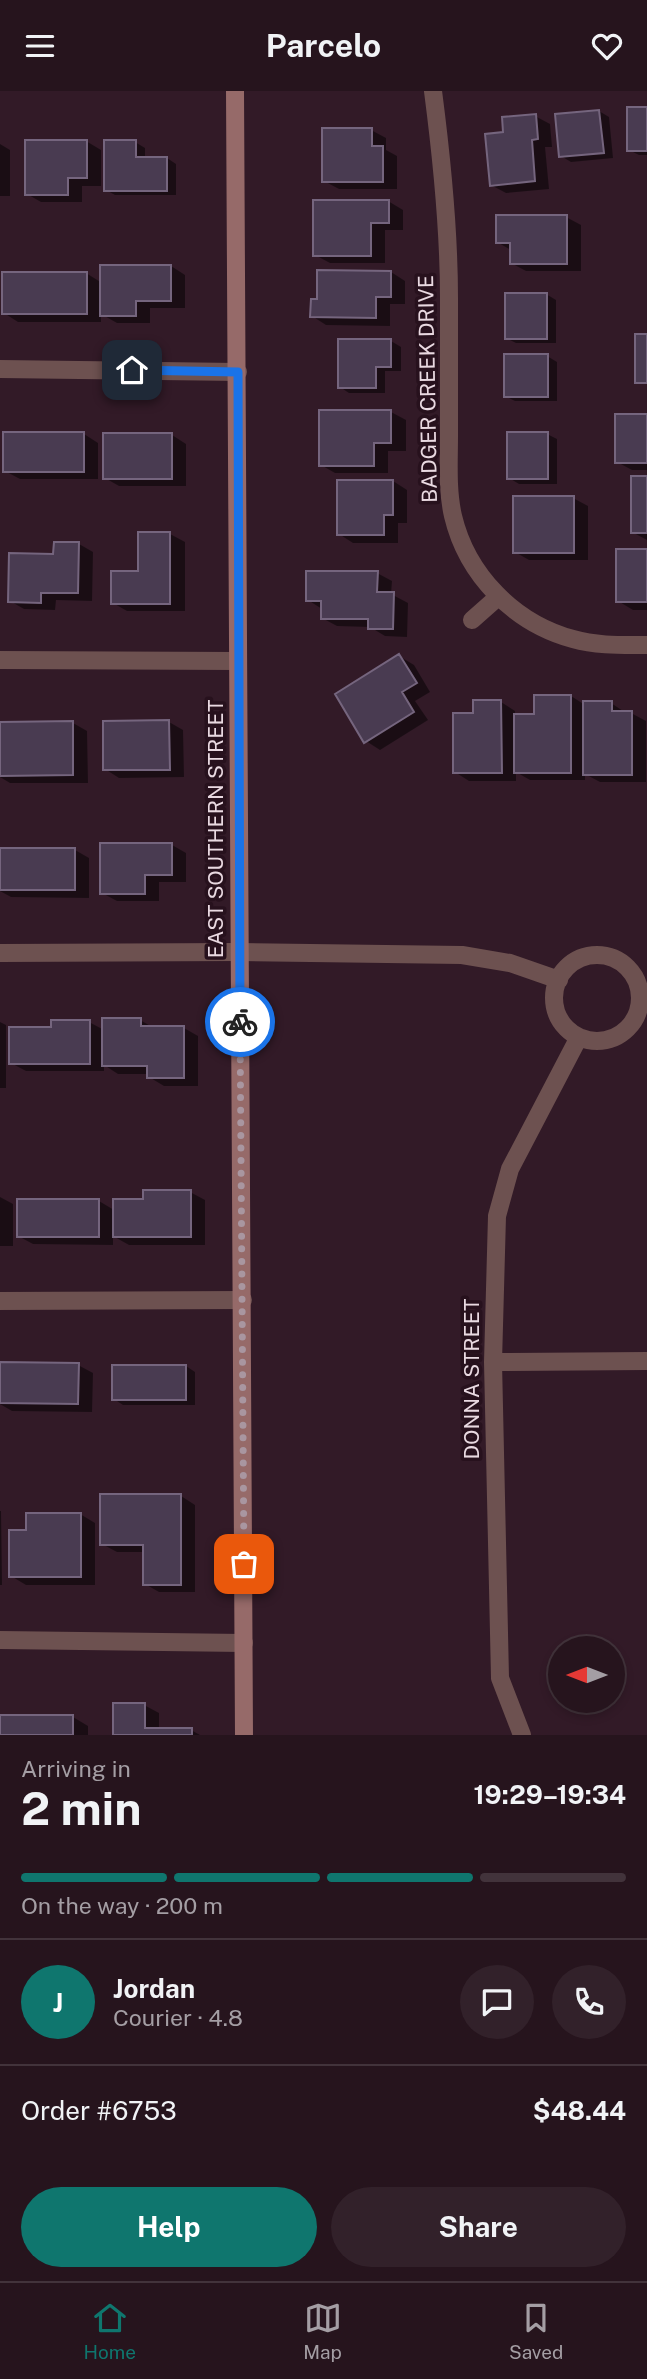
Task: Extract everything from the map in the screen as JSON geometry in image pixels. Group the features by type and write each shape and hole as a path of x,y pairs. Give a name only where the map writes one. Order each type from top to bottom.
{"street":[{"name":"EAST SOUTHERN STREET","path":"235,91 244,1735"},
{"name":"BADGER CREEK DRIVE","path":"433,91 443,169 449,252 449,493 452,514 465,551 498,597 523,616 572,639 592,643 647,645"},
{"path":"0,369 238,372"},
{"path":"472,620 498,597"},
{"path":"0,660 238,661"},
{"path":"0,953 462,955 510,963 558,980"},
{"path":"586,956 615,958 627,967 636,979 642,1017 615,1038 589,1041 579,1037 565,1027 558,1015 554,1001 558,980 573,962 586,956"},
{"name":"DONNA STREET","path":"522,1735 500,1678 493,1362 496,1216 510,1169 579,1037"},
{"path":"0,1301 243,1300"},
{"path":"493,1362 647,1361"},
{"path":"0,1640 244,1643"}],"building":[{"path":"627,107 647,107 647,151 627,151"},
{"path":"599,110 604,153 559,157 555,114"},
{"path":"536,114 538,139 532,140 535,181 490,186 485,134 503,132 502,117"},
{"path":"322,128 372,128 372,146 383,146 383,182 322,182"},
{"path":"25,140 87,140 87,178 68,178 68,195 25,195"},
{"path":"104,140 136,140 136,157 167,157 167,191 104,191"},
{"path":"313,200 389,200 389,223 371,223 371,256 313,256"},
{"path":"496,215 567,215 567,264 510,264 510,243 496,243"},
{"path":"100,265 171,265 171,301 136,301 136,316 100,316"},
{"path":"317,270 391,271 391,297 376,297 376,318 310,317 311,299 317,299"},
{"path":"2,272 87,272 87,314 2,314"},
{"path":"505,293 547,293 547,339 505,339"},
{"path":"635,334 647,334 647,383 635,383"},
{"path":"338,339 391,339 391,367 376,367 376,388 338,388"},
{"path":"504,354 548,354 548,397 504,397"},
{"path":"319,410 391,410 391,443 374,443 374,466 319,466"},
{"path":"615,414 647,414 647,463 615,463"},
{"path":"3,432 84,432 84,472 3,472"},
{"path":"507,432 548,432 548,479 507,479"},
{"path":"103,433 172,433 172,479 103,479"},
{"path":"631,476 647,476 647,533 631,533"},
{"path":"337,480 393,480 393,515 384,515 384,535 337,535"},
{"path":"513,496 574,496 574,553 513,553"},
{"path":"138,532 170,532 170,604 111,604 111,571 138,571"},
{"path":"54,542 79,542 78,593 41,593 41,603 8,602 9,553 53,554"},
{"path":"616,549 647,549 647,602 616,602"},
{"path":"306,571 378,571 377,592 394,592 393,629 368,629 368,619 321,619 321,601 306,601"},
{"path":"399,654 417,683 402,692 414,712 364,743 335,694"},
{"path":"534,695 571,695 571,773 514,773 514,714 534,714"},
{"path":"473,700 501,700 502,773 453,773 453,713 473,713"},
{"path":"583,701 612,701 612,711 632,711 632,775 583,775"},
{"path":"169,720 170,770 103,770 103,721"},
{"path":"73,721 73,775 0,776 0,722"},
{"path":"100,843 172,843 172,875 145,875 145,894 100,894"},
{"path":"0,848 75,848 75,890 0,890"},
{"path":"102,1018 141,1018 141,1026 184,1026 184,1078 147,1078 147,1066 102,1066"},
{"path":"51,1020 90,1020 90,1064 9,1064 9,1027 51,1027"},
{"path":"143,1190 191,1190 191,1237 113,1237 113,1199 143,1199"},
{"path":"17,1199 99,1199 99,1237 17,1237"},
{"path":"0,1362 79,1363 78,1404 0,1403"},
{"path":"112,1365 186,1365 186,1400 112,1400"},
{"path":"100,1494 181,1494 181,1585 143,1585 143,1545 100,1545"},
{"path":"26,1513 81,1513 81,1577 9,1577 9,1530 26,1530"},
{"path":"113,1703 145,1703 145,1728 192,1728 192,1735 113,1735"},
{"path":"0,1715 73,1715 73,1735 0,1735"}],"way so far":[{"path":"240,1022 244,1564"}],"route":[{"path":"132,370 238,372 240,1022"}]}
